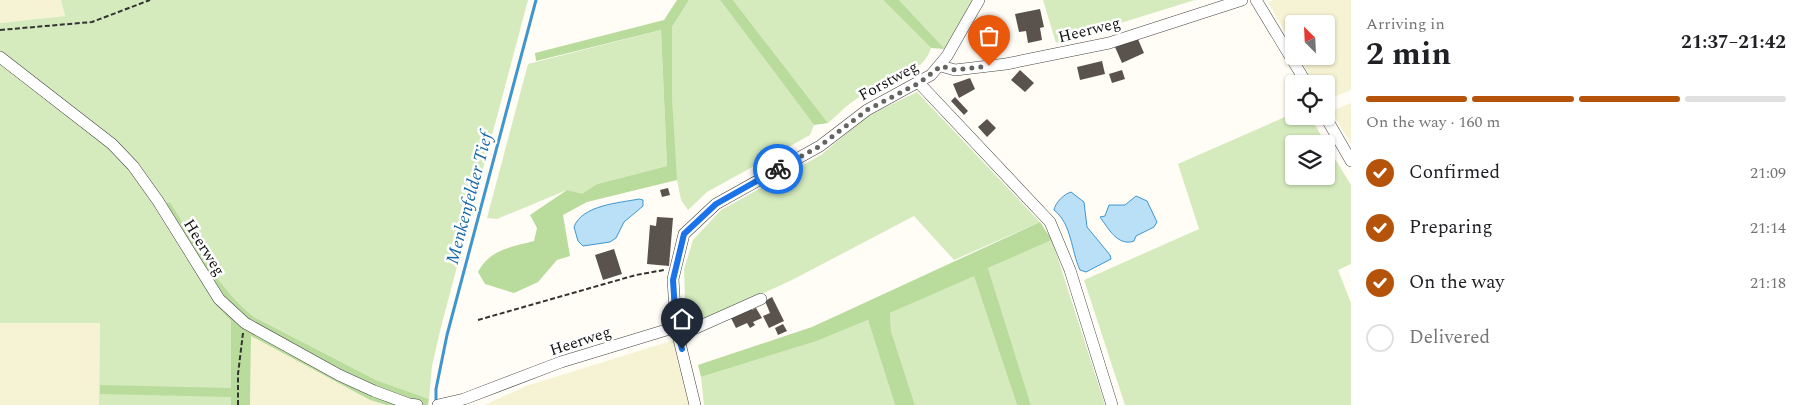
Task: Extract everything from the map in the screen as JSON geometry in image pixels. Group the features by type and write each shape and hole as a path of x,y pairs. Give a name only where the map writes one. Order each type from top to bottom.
{"street":[{"name":"Forstweg","path":"696,405 677,332 673,280 684,234 716,204 820,146 867,110 919,83 941,66 973,14 979,0"},
{"name":"Heerweg","path":"941,66 955,70 1006,64 1110,43 1242,0"},
{"path":"1256,0 1302,75"},
{"name":"Heerweg","path":"0,57 112,144 133,166 158,201 219,299 245,323 348,379 383,394 417,405"},
{"path":"919,83 1050,222 1070,270 1112,405"},
{"path":"1330,125 1351,161"},
{"name":"Heerweg","path":"442,404 561,362 677,332 761,299"}],"path":[{"path":"0,30 23,26 92,22 150,0"},
{"path":"478,320 636,275 675,269"},
{"path":"238,405 240,346 245,323"}],"shaded area":[{"path":"0,0 61,0 65,16 0,23"},
{"path":"1274,0 1351,0 1351,90 1335,96 1335,75 1309,75 1304,65 1335,65 1335,15 1285,15 1285,32 1268,2"},
{"path":"1351,103 1351,144 1335,118 1335,109"},
{"path":"0,323 100,323 99,405 0,405"},
{"path":"251,336 370,400 386,405 250,405"},
{"path":"674,340 691,405 484,405 526,386"}],"green space":[{"path":"61,0 528,0 441,327 432,366 429,399 376,380 254,317 218,278 170,202 155,208 213,302 231,321 231,405 99,405 100,323 0,323 0,23 65,16"},
{"path":"677,0 689,0 672,27 672,96 677,180 587,202 563,215 570,256 557,260 538,282 514,293 485,284 478,272 483,264 502,250 534,241 537,228 530,215 567,190 582,194 597,184 667,166 661,30 536,61 535,53 664,20"},
{"path":"689,0 720,0 814,125 810,135 707,192 688,210 681,200 675,170 672,27"},
{"path":"720,0 733,0 828,123 814,125"},
{"path":"733,0 883,0 931,48 919,66 898,79 864,94 828,123"},
{"path":"883,0 899,0 945,49 931,48"},
{"path":"899,0 975,0 945,49"},
{"path":"1043,0 1195,0 1056,43"},
{"path":"661,30 667,166 597,184 582,195 567,190 497,219 487,218 528,64"},
{"path":"917,92 1040,222 954,260 914,216 792,280 686,329 684,269 693,240 721,210 821,155 867,116"},
{"path":"1285,117 1285,125 1315,125 1321,135 1285,135 1285,185 1335,185 1335,159 1351,185 1351,264 1338,270 1351,303 1351,405 1125,405 1084,280 1199,229 1178,164"},
{"path":"170,202 218,278 254,317 376,380 429,399 428,405 386,405 370,400 251,336 250,405 231,405 231,397 100,394 100,385 231,388 231,321 213,302 155,207"},
{"path":"1040,222 1052,240 988,268 1031,405 1017,405 974,276 890,313 891,331 915,405 895,405 868,320 817,341 701,377 698,365 812,327"},
{"path":"1052,240 1105,405 1031,405 988,268"},
{"path":"974,275 1017,405 915,405 891,331 890,313"},
{"path":"868,320 895,405 704,405 701,377 817,341"}],"water":[{"path":"1071,192 1084,202 1087,227 1110,255 1111,259 1086,272 1080,270 1068,230 1054,210 1060,199"},
{"path":"1136,196 1147,201 1157,222 1154,227 1136,236 1134,241 1123,241 1110,231 1100,217 1105,216 1109,205 1125,205"},
{"path":"639,199 643,200 643,206 624,222 616,238 610,242 583,246 578,241 574,227 585,214 602,206"}],"building":[{"path":"1040,9 1044,27 1040,28 1042,40 1028,43 1026,31 1019,32 1015,14"},
{"path":"1137,37 1144,53 1122,63 1115,47"},
{"path":"1102,61 1105,74 1080,80 1077,67"},
{"path":"1020,70 1034,83 1025,92 1011,80"},
{"path":"1122,70 1125,79 1112,83 1109,74"},
{"path":"970,78 975,89 959,98 953,84"},
{"path":"955,97 968,111 964,115 951,101"},
{"path":"987,119 996,128 987,137 978,127"},
{"path":"668,188 670,195 662,197 660,190"},
{"path":"657,217 673,218 669,266 647,264 650,225 656,226"},
{"path":"614,249 622,274 603,280 595,255"},
{"path":"772,297 784,321 769,328 763,316 770,313 765,301"},
{"path":"751,306 752,310 756,308 762,318 753,322 755,325 750,328 747,323 736,328 731,318"},
{"path":"783,324 787,331 778,335 775,328"}],"waterway":[{"name":"Menkenfelder Tief","path":"436,402 436,389 447,335 536,0"}],"way so far":[{"path":"778,169 820,146 867,110 919,83 941,66 955,70 989,66"}],"route":[{"path":"682,349 676,327 673,280 684,234 716,204 778,169"}]}
